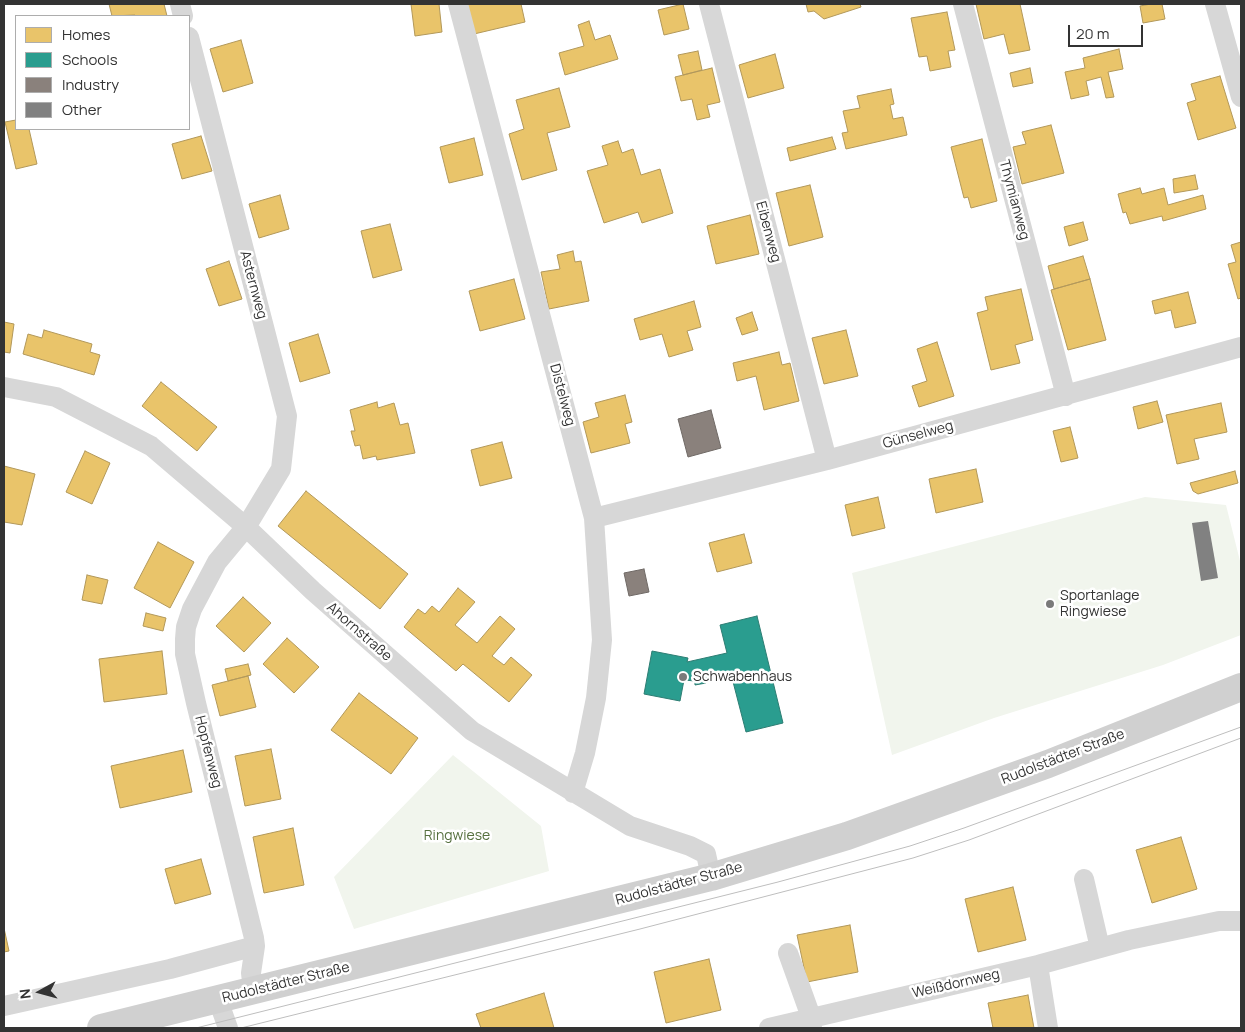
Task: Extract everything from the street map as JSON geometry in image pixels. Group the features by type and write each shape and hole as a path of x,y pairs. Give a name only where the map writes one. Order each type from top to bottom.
{"main road":[{"name":"Rudolstädter Straße","path":"101,1028 711,877 847,836 1048,764 1241,687"}],"street":[{"name":"Distelweg","path":"458,4 594,518 602,640 596,698 585,753 573,793"},
{"name":"Eibenweg","path":"708,4 827,460"},
{"name":"Thymianweg","path":"963,4 1066,396"},
{"path":"1215,4 1241,97"},
{"name":"Asternweg","path":"190,41 287,416 281,469 246,527"},
{"name":"Günselweg","path":"594,518 827,460 1241,347"},
{"name":"Ahornstraße","path":"4,387 56,397 151,446 246,527 313,591 472,732 630,826 690,846 706,854 711,877"},
{"name":"Hopfenweg","path":"246,527 217,562 190,614 184,639 196,702 253,938 251,973 253,991"},
{"path":"1084,879 1100,948"},
{"name":"Weißdornweg","path":"769,1028 812,1023 1129,940 1219,921 1241,921"},
{"path":"4,1006 170,969 253,938"},
{"path":"788,953 812,1023"},
{"path":"1038,965 1048,1028"},
{"path":"218,1000 228,1028"}],"green space":[{"name":"Sportanlage Ringwiese","path":"1145,497 1226,505 1241,565 1241,635 1163,665 994,718 892,755 852,573"},
{"name":"Ringwiese","path":"453,755 541,826 549,871 354,929 334,877"}],"building: Homes":[{"path":"109,4 164,4 167,15 135,15 112,15"},
{"path":"411,4 439,4 442,32 415,36"},
{"path":"467,4 521,4 525,22 474,34"},
{"path":"683,4 689,29 664,35 658,10"},
{"path":"806,4 860,4 861,7 824,19 814,11 808,12"},
{"path":"976,4 1020,4 1030,50 1009,54 1004,34 984,39"},
{"path":"1162,4 1165,19 1143,23 1140,6"},
{"path":"947,12 955,50 948,51 951,67 930,71 927,56 919,57 911,18"},
{"path":"589,21 595,40 610,35 618,59 565,75 559,53 584,46 578,25"},
{"path":"241,40 253,83 223,92 210,49"},
{"path":"1119,49 1123,69 1108,72 1114,97 1106,98 1101,77 1086,81 1089,95 1071,99 1065,72 1085,68 1083,58"},
{"path":"698,51 702,70 683,75 678,55"},
{"path":"775,54 784,88 748,98 739,65"},
{"path":"712,68 720,102 707,105 710,117 697,120 692,99 681,101 675,77"},
{"path":"1030,68 1033,83 1013,87 1010,73"},
{"path":"1220,76 1236,128 1198,140 1187,103 1196,100 1191,84"},
{"path":"559,88 570,127 547,133 557,170 522,180 509,134 524,129 516,100"},
{"path":"891,89 894,104 890,105 893,119 903,117 907,135 846,149 842,133 848,132 843,111 860,108 857,96"},
{"path":"15,120 15,130 29,130 37,164 16,169 5,122"},
{"path":"1051,125 1064,173 1022,184 1013,147 1026,144 1022,132"},
{"path":"201,136 212,171 182,179 172,144"},
{"path":"832,137 836,149 790,161 787,148"},
{"path":"474,138 483,175 449,183 440,147"},
{"path":"982,139 997,201 971,208 968,197 964,198 951,147"},
{"path":"618,141 622,153 633,149 641,175 660,169 673,213 642,223 638,212 604,223 587,171 608,165 602,146"},
{"path":"1195,175 1198,189 1174,193 1173,179"},
{"path":"810,185 823,237 789,246 776,193"},
{"path":"1140,188 1142,194 1164,188 1168,205 1203,195 1206,209 1163,221 1162,216 1130,224 1126,212 1123,213 1118,194"},
{"path":"280,195 289,229 259,238 249,204"},
{"path":"750,215 759,254 716,264 707,226"},
{"path":"1083,222 1088,240 1069,246 1064,227"},
{"path":"390,224 402,270 373,278 361,231"},
{"path":"1241,242 1241,298 1238,299 1228,264 1236,262 1231,245"},
{"path":"573,251 575,262 581,261 589,301 549,309 541,272 560,269 557,255"},
{"path":"1083,256 1090,279 1054,289 1048,266"},
{"path":"229,261 242,299 219,306 206,269"},
{"path":"514,279 525,319 480,331 469,291"},
{"path":"1090,279 1106,340 1068,350 1051,290"},
{"path":"1021,289 1033,340 1015,345 1020,363 991,370 977,313 988,310 985,297"},
{"path":"1188,292 1196,323 1175,328 1171,310 1155,314 1152,301"},
{"path":"694,301 701,327 687,331 693,350 669,357 662,334 640,340 634,319"},
{"path":"752,312 758,330 742,335 736,318"},
{"path":"4,322 14,324 10,353 4,352"},
{"path":"44,330 92,344 90,352 100,355 94,375 23,354 28,334 42,338"},
{"path":"846,330 858,376 824,384 812,338"},
{"path":"318,334 330,373 300,382 289,343"},
{"path":"937,342 954,396 919,407 912,386 927,381 917,349"},
{"path":"779,352 782,365 790,363 799,401 764,410 756,376 737,381 733,363"},
{"path":"161,382 217,427 197,451 142,406"},
{"path":"625,395 632,422 625,424 630,443 591,453 583,422 599,417 595,403"},
{"path":"1157,401 1163,422 1138,429 1133,407"},
{"path":"377,402 378,408 394,403 400,425 408,423 415,453 377,460 376,456 363,459 360,445 355,446 351,431 355,431 350,410"},
{"path":"1221,403 1227,432 1194,439 1199,459 1177,464 1166,415"},
{"path":"1070,427 1078,458 1061,462 1053,431"},
{"path":"502,442 512,478 480,486 471,450"},
{"path":"85,451 110,463 92,504 66,492"},
{"path":"4,466 35,474 22,525 4,522"},
{"path":"976,469 983,502 936,513 929,479"},
{"path":"1235,471 1238,483 1198,494 1193,491 1190,483"},
{"path":"306,491 408,574 380,609 278,526"},
{"path":"878,497 885,528 852,536 845,505"},
{"path":"744,534 752,563 717,572 709,543"},
{"path":"158,542 194,562 170,608 134,588"},
{"path":"87,575 108,580 102,604 82,600"},
{"path":"458,588 475,602 455,625 477,643 500,616 515,629 492,656 504,665 511,657 532,675 509,702 463,664 456,671 404,627 418,609 425,614 432,606 439,612"},
{"path":"243,597 271,623 244,652 216,626"},
{"path":"146,613 166,618 163,631 143,626"},
{"path":"287,638 319,667 294,693 263,664"},
{"path":"162,651 167,694 104,702 99,659"},
{"path":"248,664 251,675 228,681 225,669"},
{"path":"248,676 256,707 220,716 212,685"},
{"path":"359,693 418,738 391,774 331,730"},
{"path":"271,749 281,799 245,806 235,756"},
{"path":"183,750 192,792 120,808 111,766"},
{"path":"293,828 304,885 264,893 253,837"},
{"path":"1181,837 1197,889 1152,903 1136,850"},
{"path":"201,859 211,894 175,904 165,869"},
{"path":"1013,887 1026,940 978,952 965,899"},
{"path":"850,925 858,972 807,982 797,935"},
{"path":"4,928 9,951 4,952"},
{"path":"709,959 721,1010 666,1023 654,972"},
{"path":"544,993 554,1028 481,1028 476,1014"},
{"path":"1028,995 1034,1028 993,1028 988,1003"}],"building: Schools":[{"name":"Schwabenhaus","path":"757,616 783,723 746,732 731,674 706,680 706,683 695,685 695,681 684,680 680,701 644,694 652,651 688,658 687,662 727,653 720,625"}],"building: Industry":[{"path":"711,410 721,448 688,457 678,419"},
{"path":"644,569 649,592 629,596 624,573"}],"building: Other":[{"path":"1208,521 1218,578 1201,581 1192,523"}],"tram line":[{"path":"196,1028 778,882 910,846 1241,727"},
{"path":"241,1028 640,929 913,858 969,840 1241,738"}],"place":[{"name":"Sportanlage Ringwiese","path":"1050,604"},
{"name":"Schwabenhaus","path":"683,677"}]}
